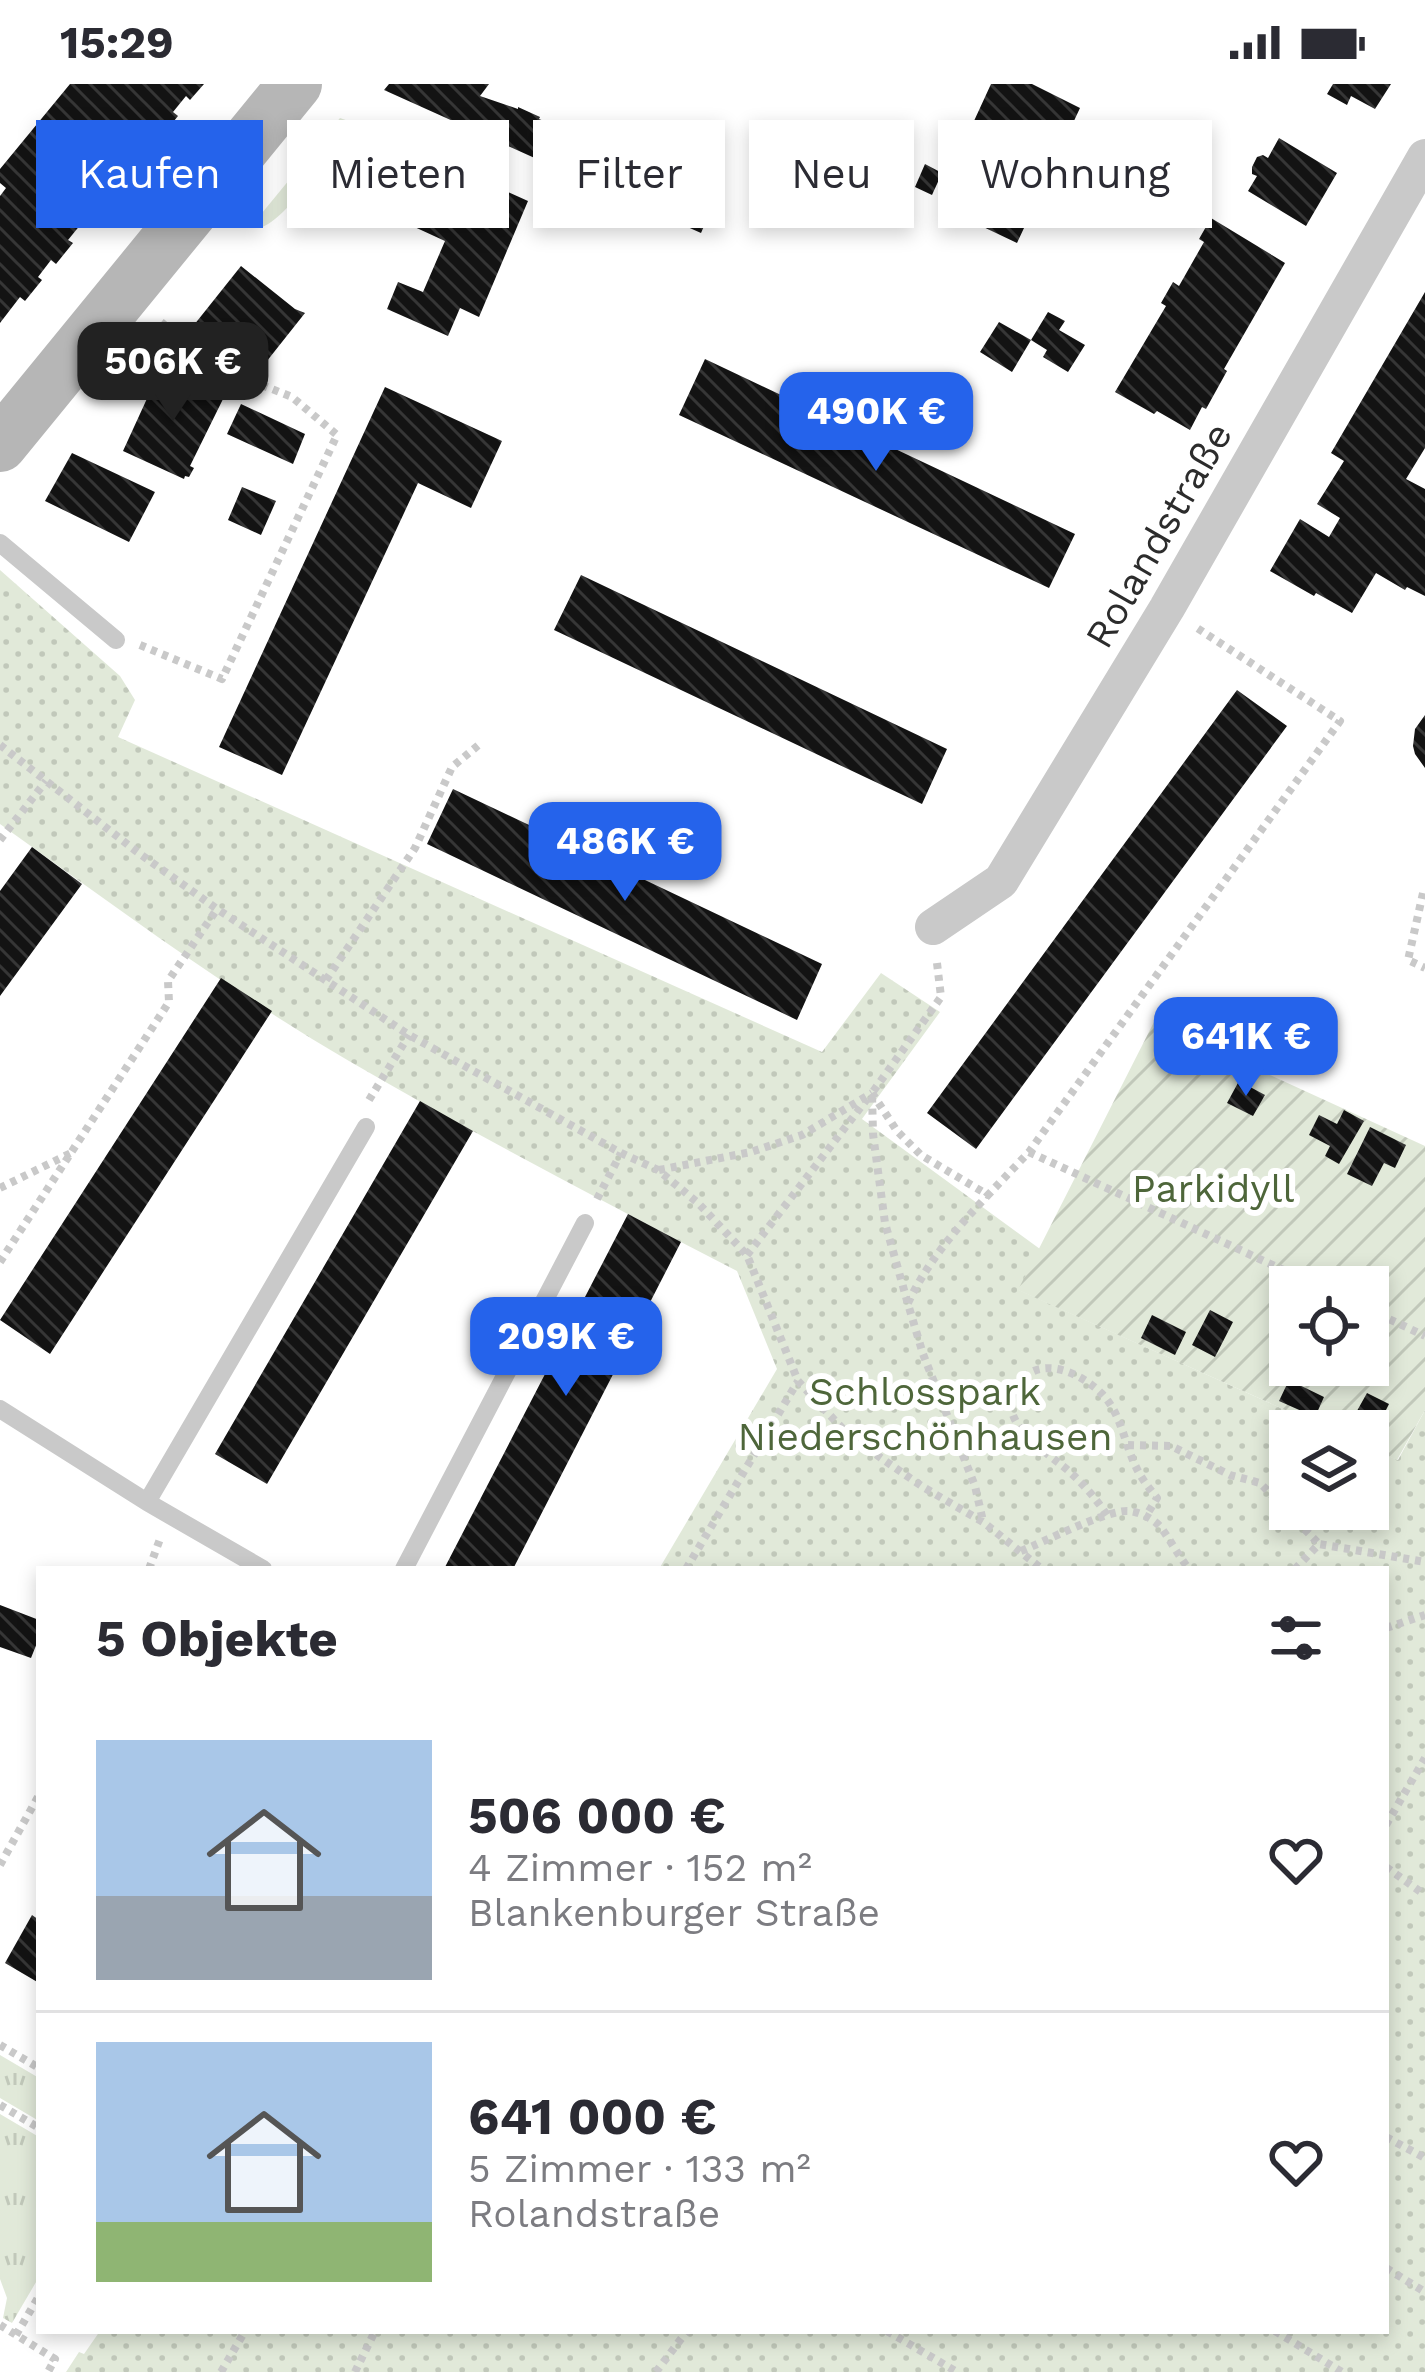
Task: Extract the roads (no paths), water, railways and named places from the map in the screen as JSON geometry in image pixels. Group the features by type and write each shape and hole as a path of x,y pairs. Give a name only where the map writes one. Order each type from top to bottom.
{"main road":[{"path":"0,445 296,84"}],"street":[{"name":"Rolandstraße","path":"933,927 1001,881 1167,608 1425,157"}],"lane":[{"path":"0,544 116,640"},
{"path":"147,1502 365,1126"},
{"path":"406,1566 585,1223"},
{"path":"0,1409 258,1566"}],"park label":[{"name":"Parkidyll","path":"1213,1188"},
{"name":"Schlosspark Niederschönhausen","path":"925,1414"}]}
